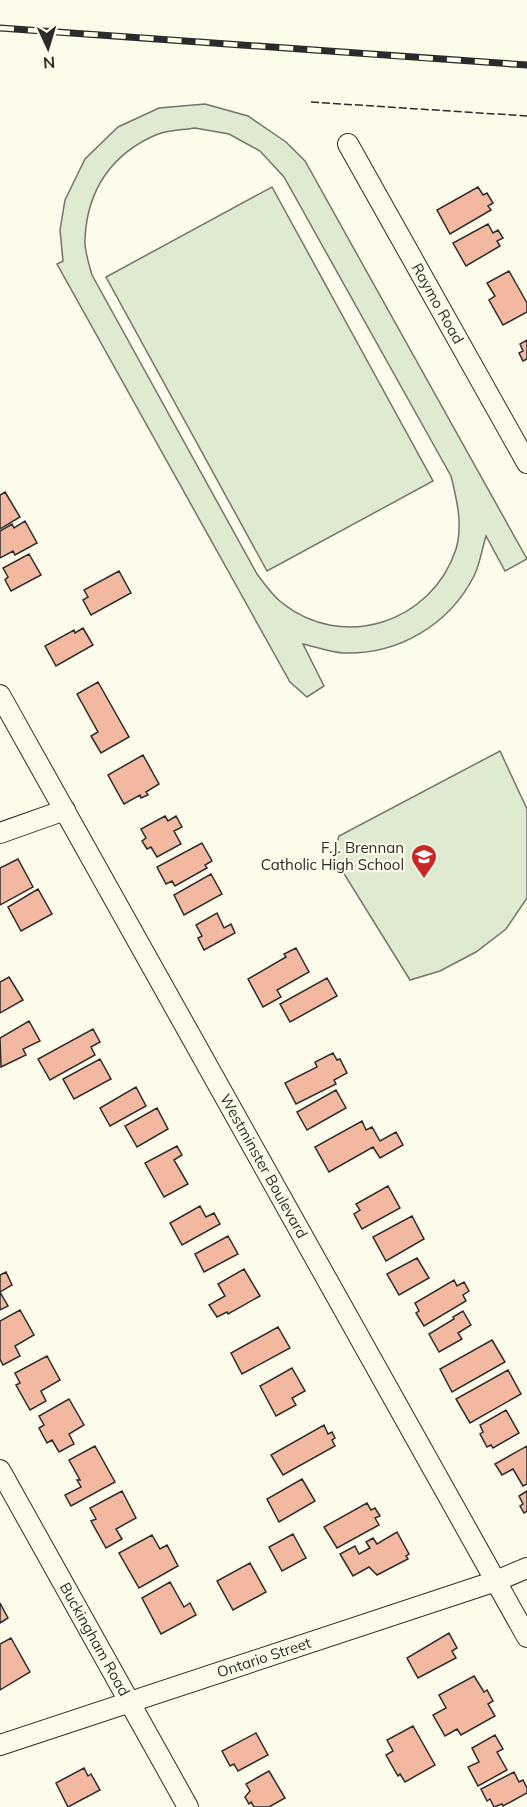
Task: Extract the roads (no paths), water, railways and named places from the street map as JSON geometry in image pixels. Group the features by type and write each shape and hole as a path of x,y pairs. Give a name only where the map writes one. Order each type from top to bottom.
{"street":[{"name":"Raymo Road","path":"348,144 527,463"},
{"name":"Westminster Boulevard","path":"0,695 527,1637"},
{"path":"0,832 65,810"},
{"name":"Buckingham Road","path":"0,1470 188,1807"},
{"name":"Ontario Street","path":"0,1745 496,1581 527,1568"}],"railway":[{"path":"0,28 527,65"}],"place":[{"name":"F.J. Brennan Catholic High School","path":"424,880"}]}
